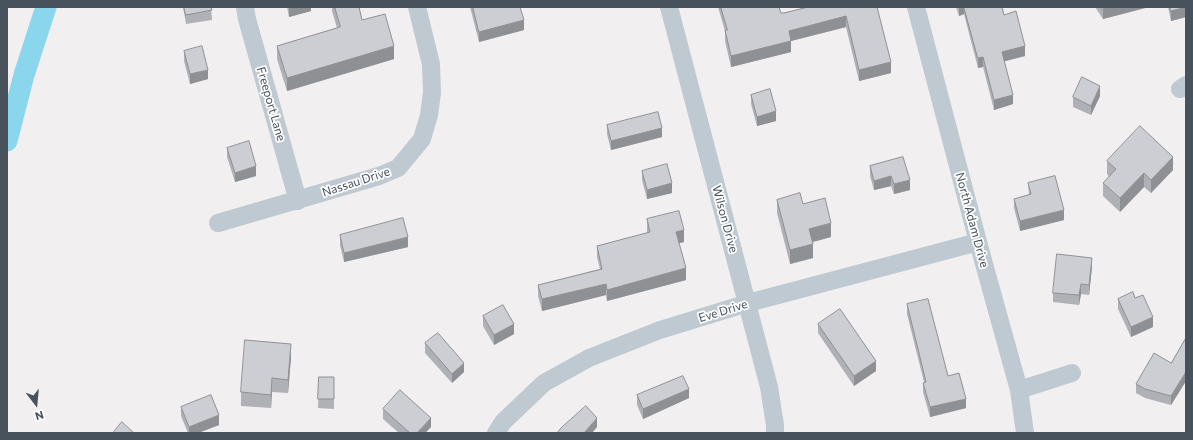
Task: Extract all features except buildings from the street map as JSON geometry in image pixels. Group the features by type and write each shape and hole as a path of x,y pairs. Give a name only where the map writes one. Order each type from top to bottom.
{"street":[{"name":"Freeport Lane","path":"245,7 247,19 298,201"},
{"name":"Nassau Drive","path":"218,223 298,201 379,176 398,168 422,139 429,115 432,93 431,64 417,7"},
{"name":"Wilson Drive","path":"669,7 769,387 775,433"},
{"name":"North Adam Drive","path":"916,7 1019,390 1025,433"},
{"name":"Eve Drive","path":"496,433 503,422 544,383 589,358 660,330 748,304 978,242"},
{"path":"1019,390 1072,373"}],"waterway":[{"path":"7,141 24,75 46,7"}]}
